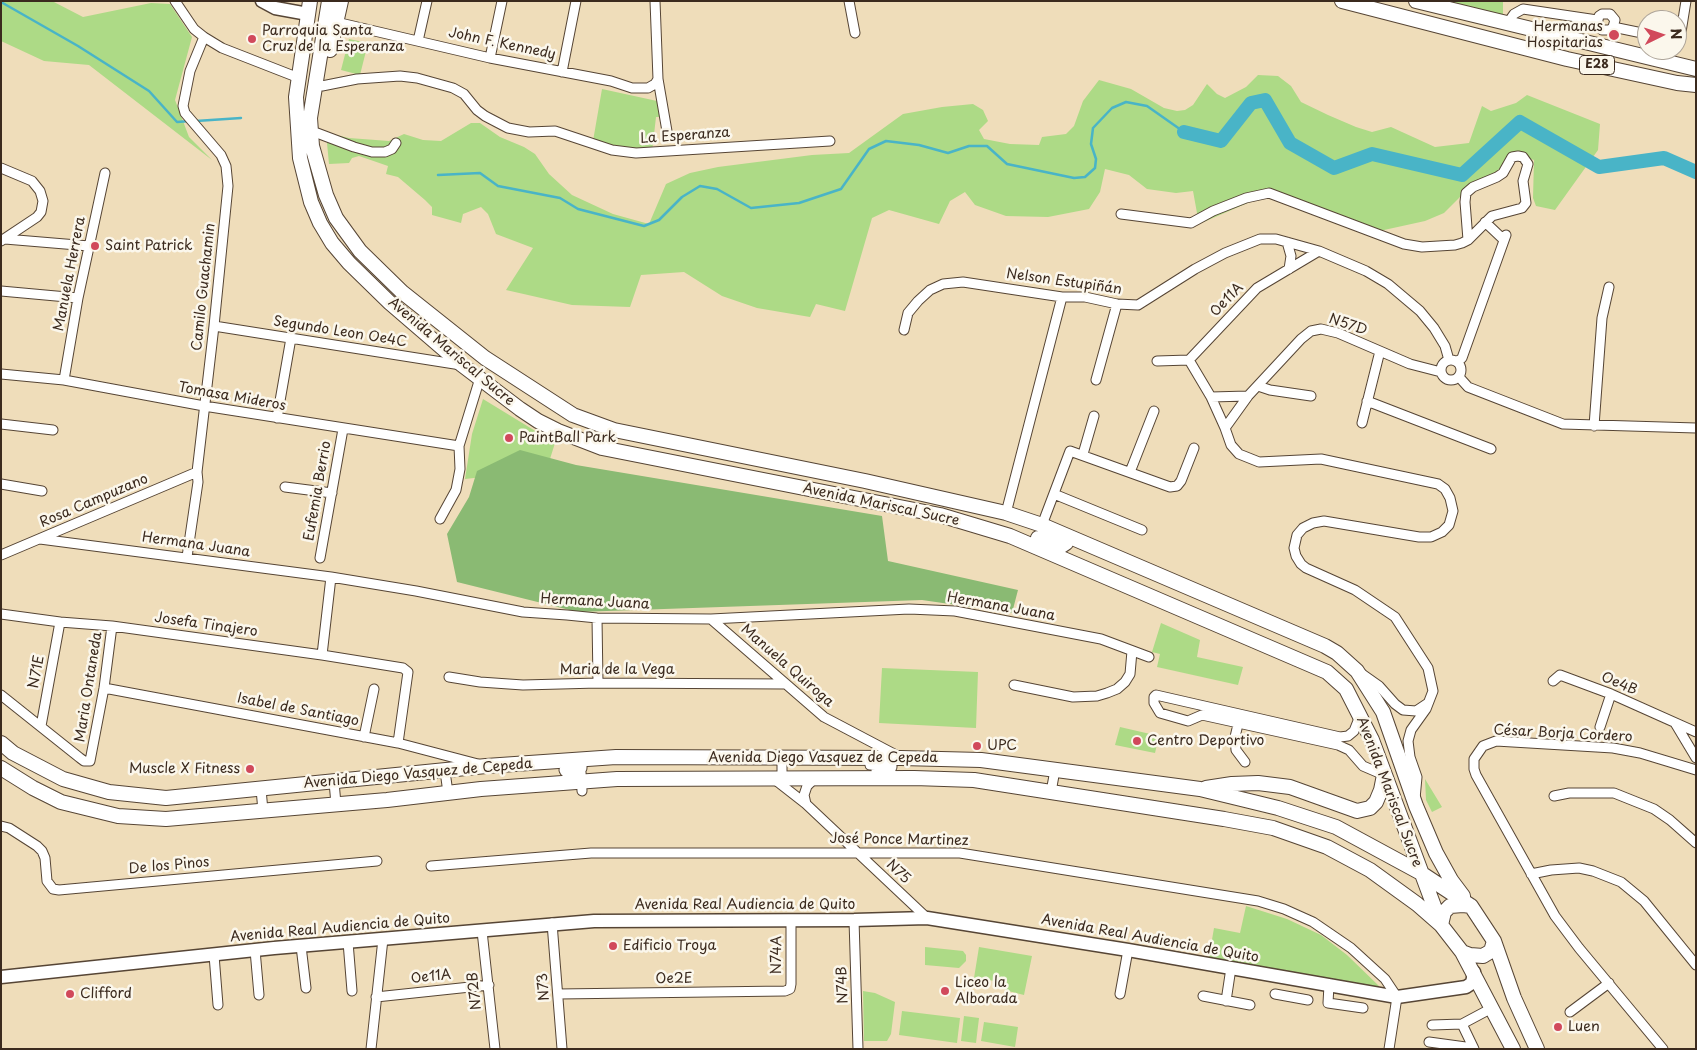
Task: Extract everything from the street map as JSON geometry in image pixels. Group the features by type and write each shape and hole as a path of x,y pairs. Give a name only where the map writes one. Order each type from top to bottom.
{"main road":[{"path":"262,1 275,8 309,8"},
{"name":"Avenida Mariscal Sucre","path":"297,118 306,68 325,1"},
{"name":"Avenida Mariscal Sucre","path":"329,1 310,118 312,146 333,210 347,234 360,251 402,292 485,358 573,415 614,430 865,481 1006,513 1042,525 1325,646 1337,653 1357,671 1383,712 1414,801 1436,853 1451,880 1471,906"},
{"name":"Avenida Mariscal Sucre","path":"319,172 317,133 319,100 341,1"},
{"name":"E28","path":"1342,1 1499,42 1640,75 1696,85"},
{"name":"E28","path":"1416,1 1696,69"},
{"name":"Avenida Mariscal Sucre","path":"309,8 296,97 297,118 300,158 309,194 320,223 349,263 390,303 462,365 538,421 602,448 940,515 1010,536 1327,672 1346,689 1372,740 1441,925"},
{"path":"1499,42 1507,24"},
{"path":"795,486 792,484 792,477 798,474 844,483 865,481"},
{"path":"977,526 1006,526 1060,547 1066,543 1066,536"},
{"name":"Avenida Diego Vasquez de Cepeda","path":"1,743 13,753 63,779 109,792 166,798 486,766 616,757 981,760 1200,789 1278,808 1336,827 1421,873 1471,906 1494,941 1514,998 1537,1049"},
{"name":"Avenida Diego Vasquez de Cepeda","path":"1,768 33,788 61,802 118,816 166,819 448,793 582,787 617,779 891,778 974,780 1273,828 1327,848 1370,870 1417,904 1441,925 1462,952 1474,972 1513,1049"},
{"path":"1200,789 1232,784 1258,783 1290,786 1351,810 1359,811 1370,808 1376,802 1384,775"},
{"path":"1441,925 1444,912 1450,906 1471,906"},
{"name":"Avenida Real Audiencia de Quito","path":"1,977 255,950 594,920 791,921 927,918 1128,950 1397,997 1466,987 1472,983 1474,972"},
{"path":"1462,952 1483,956 1491,951 1494,941"}],"street":[{"path":"174,1 194,29 204,37 222,48 299,78"},
{"path":"418,41 427,1"},
{"path":"490,58 502,1"},
{"path":"562,72 576,1"},
{"path":"655,1 658,79 668,137"},
{"path":"849,1 855,33"},
{"path":"1507,24 1514,14 1523,9 1597,20"},
{"path":"1597,20 1602,14 1610,14 1615,20 1613,28"},
{"path":"1597,20 1597,24 1602,30 1613,28 1637,32"},
{"name":"John F. Kennedy","path":"336,22 490,58 643,89 652,86 658,79"},
{"name":"Camilo Guachamin","path":"187,558 198,482 197,472 228,186 226,166 221,155 185,113 182,106 190,71 204,37"},
{"name":"La Esperanza","path":"322,86 357,79 393,76 417,78 453,88 464,94 477,110 508,128 529,132 555,131 612,150 636,154 830,141"},
{"path":"317,133 372,152 385,152 392,149 396,143"},
{"path":"1121,214 1190,223 1246,198 1269,193 1413,247 1455,245 1468,240 1486,222 1499,214 1522,208 1526,203 1523,180 1528,164 1521,156 1512,157 1503,173 1473,186 1466,193 1464,202 1468,240"},
{"path":"1,168 32,181 40,191 43,201 38,217 3,240"},
{"name":"Manuela Herrera","path":"64,380 78,298 105,173"},
{"path":"1453,361 1461,369 1459,377 1452,381 1442,376 1440,372 1442,364 1462,358 1502,236 1497,220 1499,214"},
{"path":"1486,222 1502,236"},
{"name":"Nelson Estupiñán","path":"904,330 908,312 930,290 944,284 963,282 1062,297 1085,297 1117,304 1138,305 1195,269 1225,253 1260,239 1276,239 1319,251 1366,271 1388,284 1420,311 1434,328 1453,361"},
{"path":"3,240 89,246"},
{"path":"1287,242 1291,256 1289,269"},
{"name":"Oe11A","path":"1189,360 1257,288 1319,251"},
{"path":"1594,426 1602,318 1609,287"},
{"path":"1,291 78,298"},
{"path":"1006,513 1062,297"},
{"path":"1096,380 1117,304"},
{"name":"Segundo Leon Oe4C","path":"214,326 462,365"},
{"name":"N57D","path":"1225,428 1248,396 1311,331 1322,329 1338,333 1410,364 1440,372"},
{"path":"277,418 291,338"},
{"path":"1362,423 1380,351"},
{"path":"1157,361 1189,360 1211,397 1231,445 1239,454 1259,462 1321,459 1438,484 1445,489 1450,498 1452,518 1449,525 1442,532 1431,537 1419,537 1324,521 1313,523 1303,528 1296,535 1294,548 1296,556 1306,568 1355,590 1396,616 1428,668 1433,691 1424,715 1411,730 1408,741 1410,757 1417,777 1414,801"},
{"name":"Tomasa Mideros","path":"1,374 64,380 204,406 459,446"},
{"path":"1459,377 1468,387 1563,424 1696,428"},
{"path":"440,519 456,490 460,470 459,446 480,378"},
{"path":"1258,386 1270,390 1311,396"},
{"path":"1211,397 1248,396"},
{"path":"1367,401 1491,449"},
{"path":"1130,472 1154,411"},
{"path":"1083,454 1094,416"},
{"path":"1,424 53,430"},
{"name":"Eufemia Berrio","path":"320,558 343,429"},
{"path":"1042,525 1070,451 1083,454 1170,487 1177,486 1181,481 1194,448"},
{"name":"Rosa Campuzano","path":"1,555 197,472"},
{"path":"1,484 42,491"},
{"path":"285,487 332,493"},
{"path":"1054,494 1142,530"},
{"name":"Hermana Juana","path":"40,539 331,577 523,612 598,618 711,619 909,609 955,612 1101,639 1149,657"},
{"path":"322,655 331,577"},
{"name":"Josefa Tinajero","path":"1,614 60,622 112,626 322,655 406,670 408,672 398,743"},
{"path":"598,618 598,682"},
{"name":"Manuela Quiroga","path":"711,619 824,717 901,758"},
{"name":"N71E","path":"41,726 60,622"},
{"name":"Maria Ontaneda","path":"1,695 84,761 90,760 104,688 112,626"},
{"path":"1014,685 1073,697 1097,696 1117,689 1125,682 1130,674 1132,651"},
{"path":"1357,671 1379,686 1395,704 1404,710 1416,710 1428,703"},
{"name":"Oe4B","path":"1553,681 1560,675 1611,694 1675,723"},
{"name":"Maria de la Vega","path":"449,677 480,682 523,685 598,682 786,684"},
{"name":"Isabel de Santiago","path":"104,688 364,736 486,766"},
{"path":"364,736 374,689"},
{"path":"1600,727 1611,694"},
{"path":"1203,711 1188,721 1160,713 1154,703 1154,697 1156,695 1203,711 1315,736 1346,748 1363,766 1384,775"},
{"path":"1315,736 1348,736 1354,731 1360,716"},
{"path":"1239,719 1235,737 1236,750 1246,762"},
{"path":"1675,723 1696,732"},
{"path":"1675,723 1696,758"},
{"name":"César Borja Cordero","path":"1663,1049 1555,916 1476,775 1474,759 1483,746 1496,741 1613,748 1640,753 1696,770"},
{"path":"778,779 782,758"},
{"path":"869,758 870,765 892,766 876,768 876,770 891,770 891,778"},
{"path":"582,787 581,772 565,772 564,770 582,768 582,766 564,767 564,764 583,763 583,759"},
{"path":"1051,792 1055,770"},
{"path":"445,771 448,793"},
{"name":"N75","path":"778,779 927,918"},
{"path":"806,804 804,795 807,786 814,779"},
{"path":"334,782 336,804"},
{"path":"262,789 263,811"},
{"path":"1554,796 1569,792 1614,793 1654,809 1670,820 1696,843"},
{"name":"De los Pinos","path":"1,826 9,828 42,851 45,858 47,881 53,888 59,890 377,861"},
{"name":"José Ponce Martinez","path":"432,866 591,854 960,853 1199,891 1267,904 1298,914 1339,939 1360,955 1385,979 1397,997"},
{"path":"1532,874 1551,870 1579,868 1593,870 1621,882 1644,902 1696,965"},
{"name":"N74B","path":"854,920 858,1049"},
{"name":"N74A","path":"790,989 791,921"},
{"name":"N73","path":"552,923 562,1049"},
{"name":"N72B","path":"482,931 495,1049"},
{"path":"371,1049 383,939"},
{"path":"348,942 352,991"},
{"path":"301,946 306,988"},
{"path":"255,950 259,995"},
{"path":"1120,994 1128,950"},
{"path":"214,955 218,1005"},
{"path":"1226,1001 1231,968"},
{"path":"1290,996 1292,979"},
{"path":"1570,1012 1609,983"},
{"name":"Oe11A","path":"376,997 489,985"},
{"path":"1329,985 1328,1003 1362,1008"},
{"name":"Oe2E","path":"558,994 785,991 790,989"},
{"path":"1275,994 1308,1000"},
{"path":"1203,996 1250,1005"},
{"path":"1389,1049 1397,997"},
{"path":"1432,1025 1462,1024 1492,1008"},
{"path":"1462,1024 1474,1048"},
{"path":"1430,1042 1474,1048"}],"green space":[{"path":"1,1 52,1 83,17 151,3 170,4 192,37 175,100 189,137 212,160 89,65 44,61 1,41"},
{"path":"1441,1 1503,1 1503,17"},
{"path":"349,39 368,43 360,75 341,70"},
{"path":"1258,75 1278,76 1291,86 1301,102 1356,127 1372,132 1391,127 1435,147 1469,143 1482,106 1491,111 1516,103 1527,95 1600,124 1598,150 1555,210 1536,206 1533,198 1534,160 1523,157 1507,161 1497,171 1460,197 1444,213 1425,221 1384,230 1374,230 1278,195 1250,202 1199,224 1193,191 1176,193 1147,189 1129,175 1105,169 1100,192 1089,209 1048,217 1006,216 975,205 965,192 950,201 939,224 889,210 872,218 845,311 816,304 810,317 757,308 722,296 684,272 641,275 630,307 572,305 506,290 533,248 496,234 488,214 481,207 463,214 461,223 432,215 432,207 425,200 398,177 386,174 388,166 359,156 352,158 349,163 329,164 327,143 328,133 349,138 389,141 404,134 423,140 441,141 471,123 480,123 500,137 535,154 549,174 572,195 613,214 649,224 666,184 690,173 718,167 812,155 849,153 903,114 973,104 983,110 988,121 979,130 984,139 1010,144 1039,145 1042,137 1066,134 1074,126 1083,101 1099,80 1131,89 1164,108 1177,111 1185,110 1193,105 1207,84 1217,94 1225,98 1246,87"},
{"path":"602,89 657,101 660,117 656,117 652,152 631,150 593,141"},
{"name":"PaintBall Park","path":"483,399 555,443 544,478 501,475 465,479 472,434"},
{"path":"520,450 576,465 882,516 888,561 1018,590 1012,613 922,600 578,612 457,582 447,534 469,497 477,471"},
{"path":"1161,623 1200,640 1197,657 1243,667 1238,685 1157,667 1160,654 1152,652"},
{"path":"882,668 978,672 976,728 879,723"},
{"name":"Centro Deportivo","path":"1120,727 1159,736 1155,753 1115,745"},
{"path":"1425,779 1442,807 1432,812 1426,800"},
{"path":"1246,906 1287,919 1321,935 1347,955 1379,987 1209,957 1214,928 1240,933"},
{"path":"925,947 963,951 966,955 966,961 959,968 925,965"},
{"path":"979,947 1032,956 1024,995 1008,991 998,986 995,981 974,978"},
{"path":"863,991 875,993 895,1002 891,1034 887,1041 864,1041"},
{"path":"902,1011 960,1018 957,1043 899,1035"},
{"path":"964,1016 979,1018 976,1043 961,1041"},
{"path":"984,1022 1018,1027 1015,1047 981,1041"}],"waterway":[{"path":"1,2 78,46 149,91 177,122 190,121"},
{"path":"1184,132 1221,141 1251,103 1265,100 1290,143 1334,168 1372,154 1462,175 1520,122 1599,167 1664,158 1696,172"},
{"path":"438,175 480,173 498,186 560,198 578,209 644,226 659,220 682,197 700,186 717,189 751,208 799,203 841,189 869,149 886,141 919,145 948,153 969,146 987,146 1007,164 1074,178 1085,177 1095,168 1096,159 1091,144 1093,128 1112,108 1126,102 1147,106 1184,132"},
{"path":"196,121 241,118"}],"place":[{"name":"Hermanas Hospitarias","path":"1614,35"},
{"name":"Parroquia Santa Cruz de la Esperanza","path":"252,39"},
{"name":"Saint Patrick","path":"95,246"},
{"name":"PaintBall Park","path":"509,438"},
{"name":"Centro Deportivo","path":"1137,741"},
{"name":"UPC","path":"977,746"},
{"name":"Muscle X Fitness","path":"250,769"},
{"name":"Edificio Troya","path":"613,946"},
{"name":"Liceo la Alborada","path":"945,991"},
{"name":"Clifford","path":"70,994"},
{"name":"Luen","path":"1558,1027"}]}
